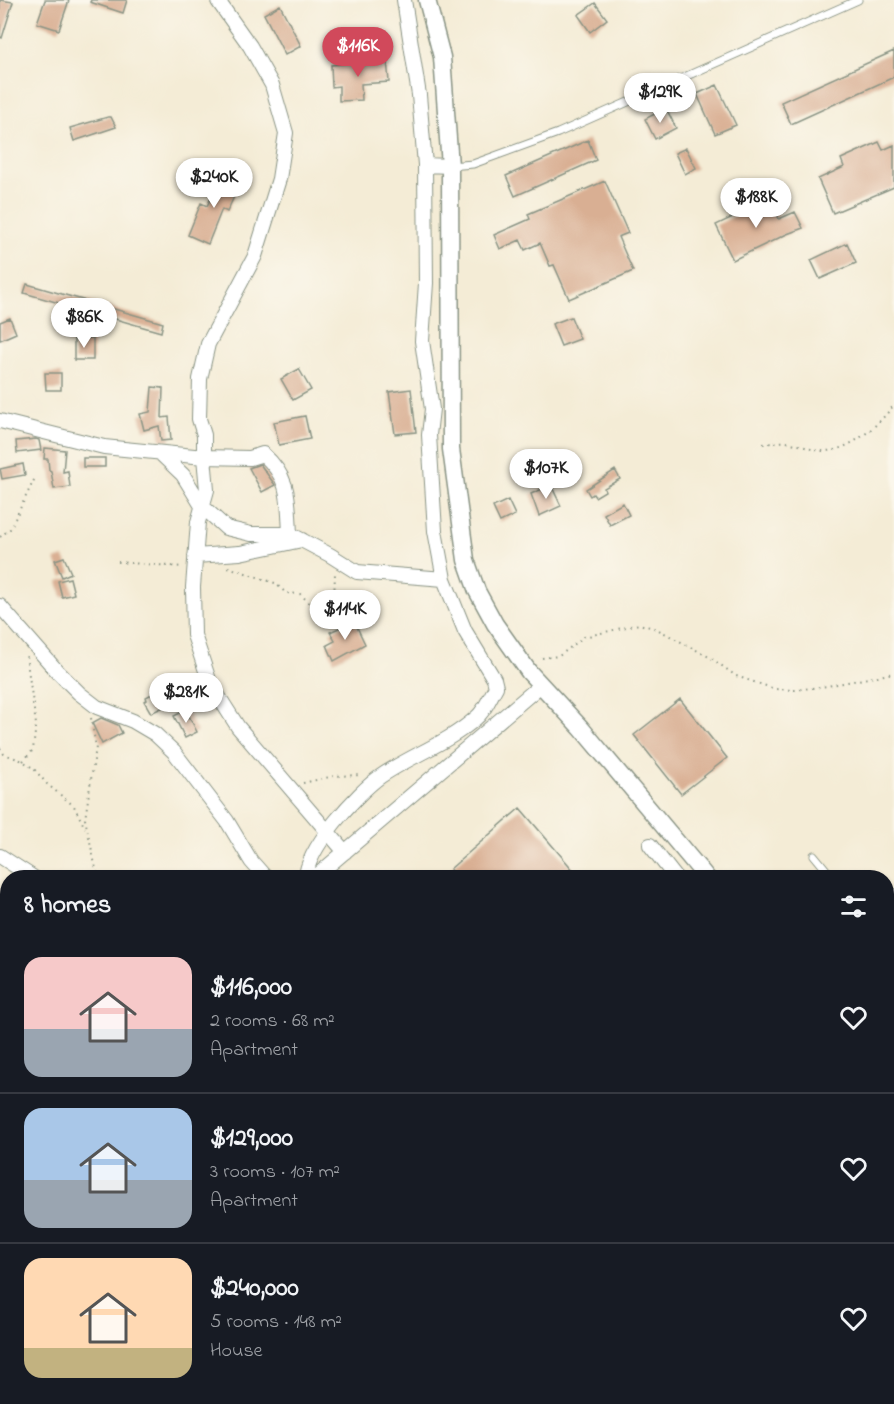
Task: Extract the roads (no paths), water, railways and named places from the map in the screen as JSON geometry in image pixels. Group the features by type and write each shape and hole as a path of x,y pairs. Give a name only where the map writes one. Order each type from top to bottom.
{"street":[{"path":"218,0 250,46 272,85 286,133 279,179 255,256 208,344 200,389 199,419 204,435 207,490 198,522 195,561 195,634 210,683 238,727 345,852"},
{"path":"306,870 317,845 380,776 461,730 479,716 496,687 494,679 465,631 444,579 435,531 429,435 432,410 422,341 426,282 425,165 419,95 404,0"},
{"path":"427,0 442,57 450,166 451,449 466,560 477,591 495,624 529,672 581,728 700,870"},
{"path":"425,165 450,166"},
{"path":"0,421 104,447 204,457 250,458 263,454 273,463 288,489 296,537"},
{"path":"160,453 183,475 202,506 226,528 251,534 296,537 357,572 444,579"},
{"path":"195,561 240,554 296,537"},
{"path":"0,606 57,671 83,696 97,707 133,721 155,734 174,752 226,820 259,870"},
{"path":"324,870 541,685"},
{"path":"650,845 670,870"},
{"path":"0,856 22,870"}],"lane":[{"path":"450,166 473,164 558,133 858,0"},
{"path":"814,855 826,870"}]}
